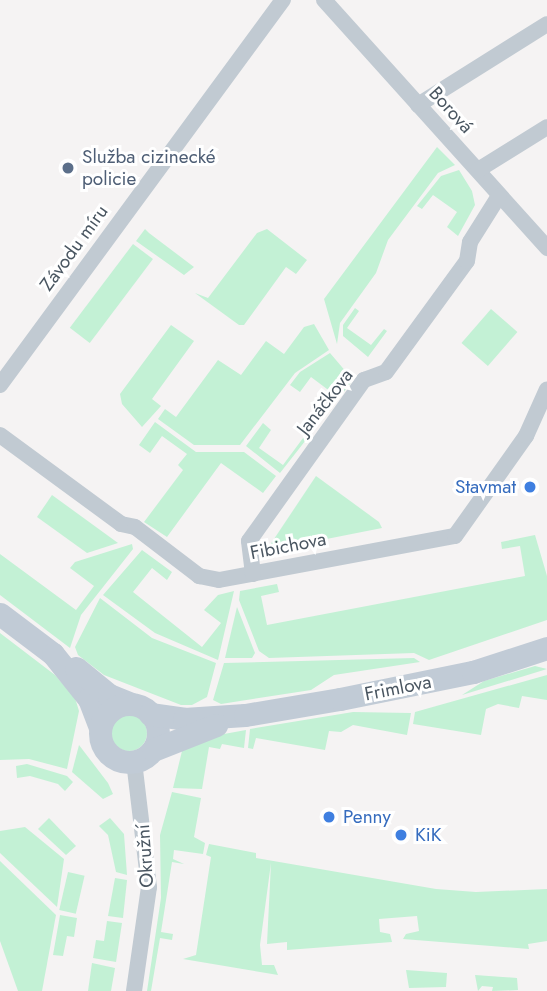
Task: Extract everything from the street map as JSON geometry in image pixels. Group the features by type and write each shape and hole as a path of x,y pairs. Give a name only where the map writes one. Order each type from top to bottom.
{"main road":[{"path":"0,614 109,695 140,709"},
{"name":"Frimlova","path":"140,709 184,719 245,715 437,681 547,648"},
{"path":"53,654 89,699 108,754 144,756"},
{"path":"100,728 109,711 140,709"},
{"name":"Okružní","path":"140,709 158,731 144,756"},
{"name":"Frimlova","path":"144,756 245,715"}],"street":[{"name":"Závodu míru","path":"0,385 283,0"},
{"name":"Borová","path":"324,0 547,248"},
{"path":"418,105 547,24"},
{"path":"478,170 547,127"},
{"name":"Janáčkova","path":"253,574 249,541 364,380 386,372 467,261 470,242 499,196"},
{"name":"Fibichova","path":"0,435 200,576 219,580 455,536 526,436 547,389"},
{"name":"Okružní","path":"134,991 149,887 144,756"}],"green space":[{"path":"437,147 455,165 438,173 388,240 376,273 340,323 337,344 324,299"},
{"path":"459,170 472,191 475,205 458,236 447,227 457,212 433,195 422,209 417,206 441,176"},
{"path":"145,229 194,267 184,275 136,241"},
{"path":"267,229 307,260 296,274 286,267 244,325 239,325 195,293 208,298 257,233"},
{"path":"133,244 153,259 90,343 70,328"},
{"path":"355,308 359,311 347,328 371,345 384,329 387,331 368,357 343,336 343,325"},
{"path":"491,309 517,332 488,366 461,343"},
{"path":"314,324 329,350 295,373 240,445 194,445 158,419 165,409 176,417 218,360 241,375 266,341 284,354 304,327"},
{"path":"171,325 194,341 152,399 161,406 142,427 122,404 120,394"},
{"path":"330,353 353,380 280,473 246,446 263,423 271,430 259,448 283,465 335,395 311,377 300,392 290,385 300,372"},
{"path":"155,422 196,452 244,452 276,476 263,493 221,463 167,537 144,522 183,470 178,465 187,454 162,436 150,453 139,445"},
{"path":"316,476 379,522 382,528 266,551"},
{"path":"52,495 118,543 87,553 37,517"},
{"path":"535,535 547,576 547,620 429,660 414,653 269,658 259,651 239,600 240,591 277,584 279,592 261,596 267,625 525,576 520,546 502,549 501,542"},
{"path":"132,544 133,549 81,615 70,648 0,595 0,554 76,610 94,586 70,568 75,562"},
{"path":"142,550 172,572 167,580 152,568 133,592 202,647 221,623 204,610 218,595 234,591 218,660 155,633 103,595"},
{"path":"100,598 152,638 216,663 207,697 192,705 181,705 104,675 78,655 75,647"},
{"path":"237,607 255,653 252,658 225,658"},
{"path":"0,633 55,675 75,698 79,711 67,769 29,759 0,760"},
{"path":"414,658 420,662 334,675 311,690 221,704 213,700 224,663"},
{"path":"535,666 547,669 462,695 484,681"},
{"path":"547,675 547,700 522,696 519,708 498,704 486,709 481,735 413,724 415,712"},
{"path":"353,712 411,713 407,735 353,725 341,732 329,731 325,750 256,738 253,749 248,748 250,729"},
{"path":"129,715 142,720 147,733 142,746 129,751 116,746 111,733 116,720"},
{"path":"246,730 244,748 222,744 220,749 209,747 202,789 173,788 182,751 213,736"},
{"path":"79,745 108,783 113,794 103,799 72,772"},
{"path":"27,764 67,776 73,782 65,791 58,784 30,776 17,778 16,766"},
{"path":"172,792 201,798 194,837 205,843 203,854 174,850 173,859 184,864 172,862 161,932 173,934 172,940 160,938 151,991 147,991 161,898 160,835"},
{"path":"49,818 76,846 66,855 38,829"},
{"path":"110,818 124,834 127,875 116,872 108,835 99,826"},
{"path":"25,827 64,859 57,907 0,853 0,831"},
{"path":"209,844 256,853 256,858 436,889 476,892 547,889 547,941 528,944 529,949 403,939 406,934 419,931 417,916 379,919 380,932 390,934 392,942 287,950 287,942 267,944 271,863 260,945 262,965 274,965 278,975 183,959 196,955 211,857 206,855"},
{"path":"0,861 56,915 42,991 18,991 0,941"},
{"path":"68,872 85,876 76,914 59,910"},
{"path":"115,878 127,880 123,918 108,916"},
{"path":"60,915 77,918 74,937 67,936 63,956 53,955"},
{"path":"107,921 122,923 116,962 93,958 96,940 104,941"},
{"path":"92,963 115,968 111,991 88,991"},
{"path":"406,970 447,973 446,987 409,988"},
{"path":"475,975 517,978 518,990 492,991 493,987 482,986 478,991"}],"place":[{"name":"Služba cizinecké policie","path":"68,168"},
{"name":"Stavmat","path":"530,487"},
{"name":"Penny","path":"329,817"},
{"name":"KiK","path":"401,835"}]}
